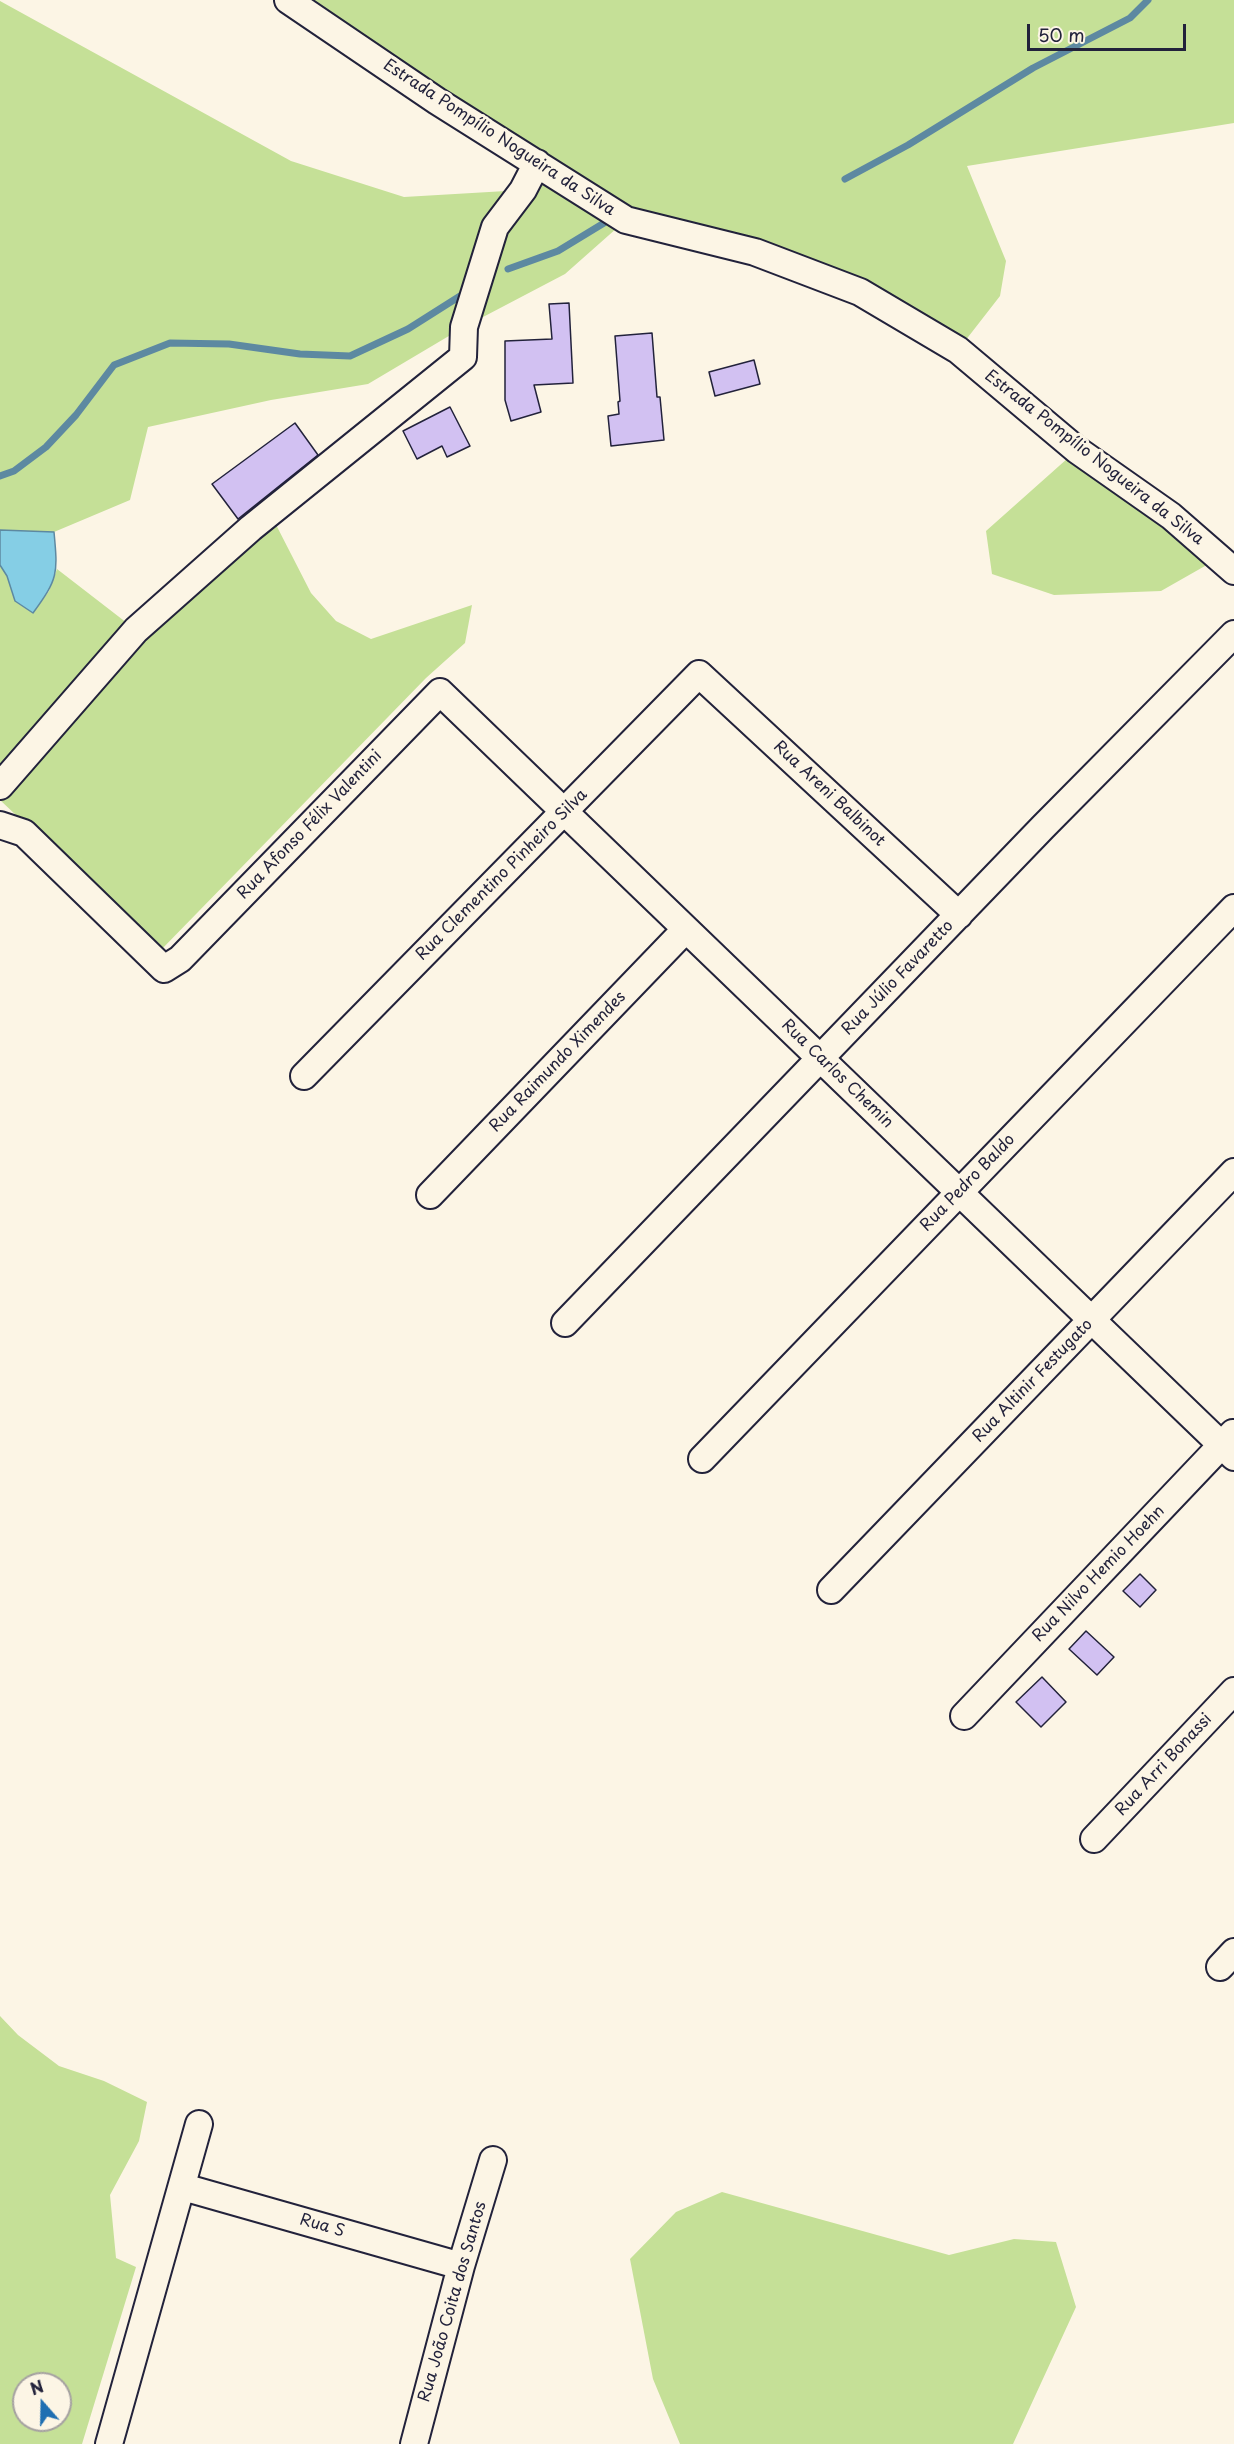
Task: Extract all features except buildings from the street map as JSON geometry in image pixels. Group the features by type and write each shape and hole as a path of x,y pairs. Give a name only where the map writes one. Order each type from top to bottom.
{"street":[{"name":"Estrada Pompílio Nogueira da Silva","path":"288,0 437,101 626,220 755,252 860,292 958,350 1077,450 1171,516 1234,571"},
{"path":"0,786 136,630 251,528 463,357 464,327 495,227 523,190 537,163"},
{"name":"Rua Júlio Favaretto","path":"565,1323 958,915 1234,634"},
{"name":"Rua Areni Balbinot","path":"699,674 958,915"},
{"name":"Rua Clementino Pinheiro Silva","path":"304,1076 699,674"},
{"name":"Rua Carlos Chemin","path":"440,692 1092,1320 1230,1445"},
{"name":"Rua Afonso Félix Valentini","path":"0,825 24,833 164,969 180,959 440,692"},
{"name":"Rua Pedro Baldo","path":"702,1459 1234,908"},
{"name":"Rua Raimundo Ximendes","path":"430,1195 686,929"},
{"name":"Rua Altinir Festugato","path":"831,1590 1234,1172"},
{"name":"Rua Nilvo Hemio Hoehn","path":"964,1716 1230,1445"},
{"name":"Rua Arri Bonassi","path":"1094,1839 1234,1691"},
{"path":"109,2444 199,2124"},
{"name":"Rua João Coita dos Santos","path":"414,2444 460,2266 493,2160"},
{"name":"Rua S","path":"183,2187 460,2266"}],"green space":[{"path":"288,0 1234,0 1234,123 967,166 1006,261 1000,296 958,350 860,292 626,220 565,274 464,327 368,384 271,400 148,427 130,500 54,532 0,530 0,1 291,161 404,197 523,190 537,163"},
{"path":"1077,450 1219,558 1161,591 1054,595 992,574 986,531"},
{"path":"270,513 311,593 336,621 371,639 472,605 465,643 426,678 160,951 0,800 0,786 12,772 0,764 0,565 7,576 15,601 33,613 49,591 57,569 136,630"},
{"path":"0,2016 18,2035 59,2066 104,2081 147,2102 139,2141 110,2195 116,2258 136,2267 82,2444 0,2444"},
{"path":"722,2192 949,2255 1014,2239 1056,2242 1076,2307 1013,2444 680,2444 653,2379 630,2259 676,2212"}],"water":[{"path":"0,530 54,532 56,567 52,584 33,613 15,601 7,576 0,565"}],"waterway":[{"path":"845,179 908,145 1033,68 1130,18 1148,0"},
{"path":"508,269 558,251 604,223"},
{"path":"0,476 14,471 46,447 76,415 114,365 170,343 229,344 300,354 350,356 408,329 468,291"}]}
